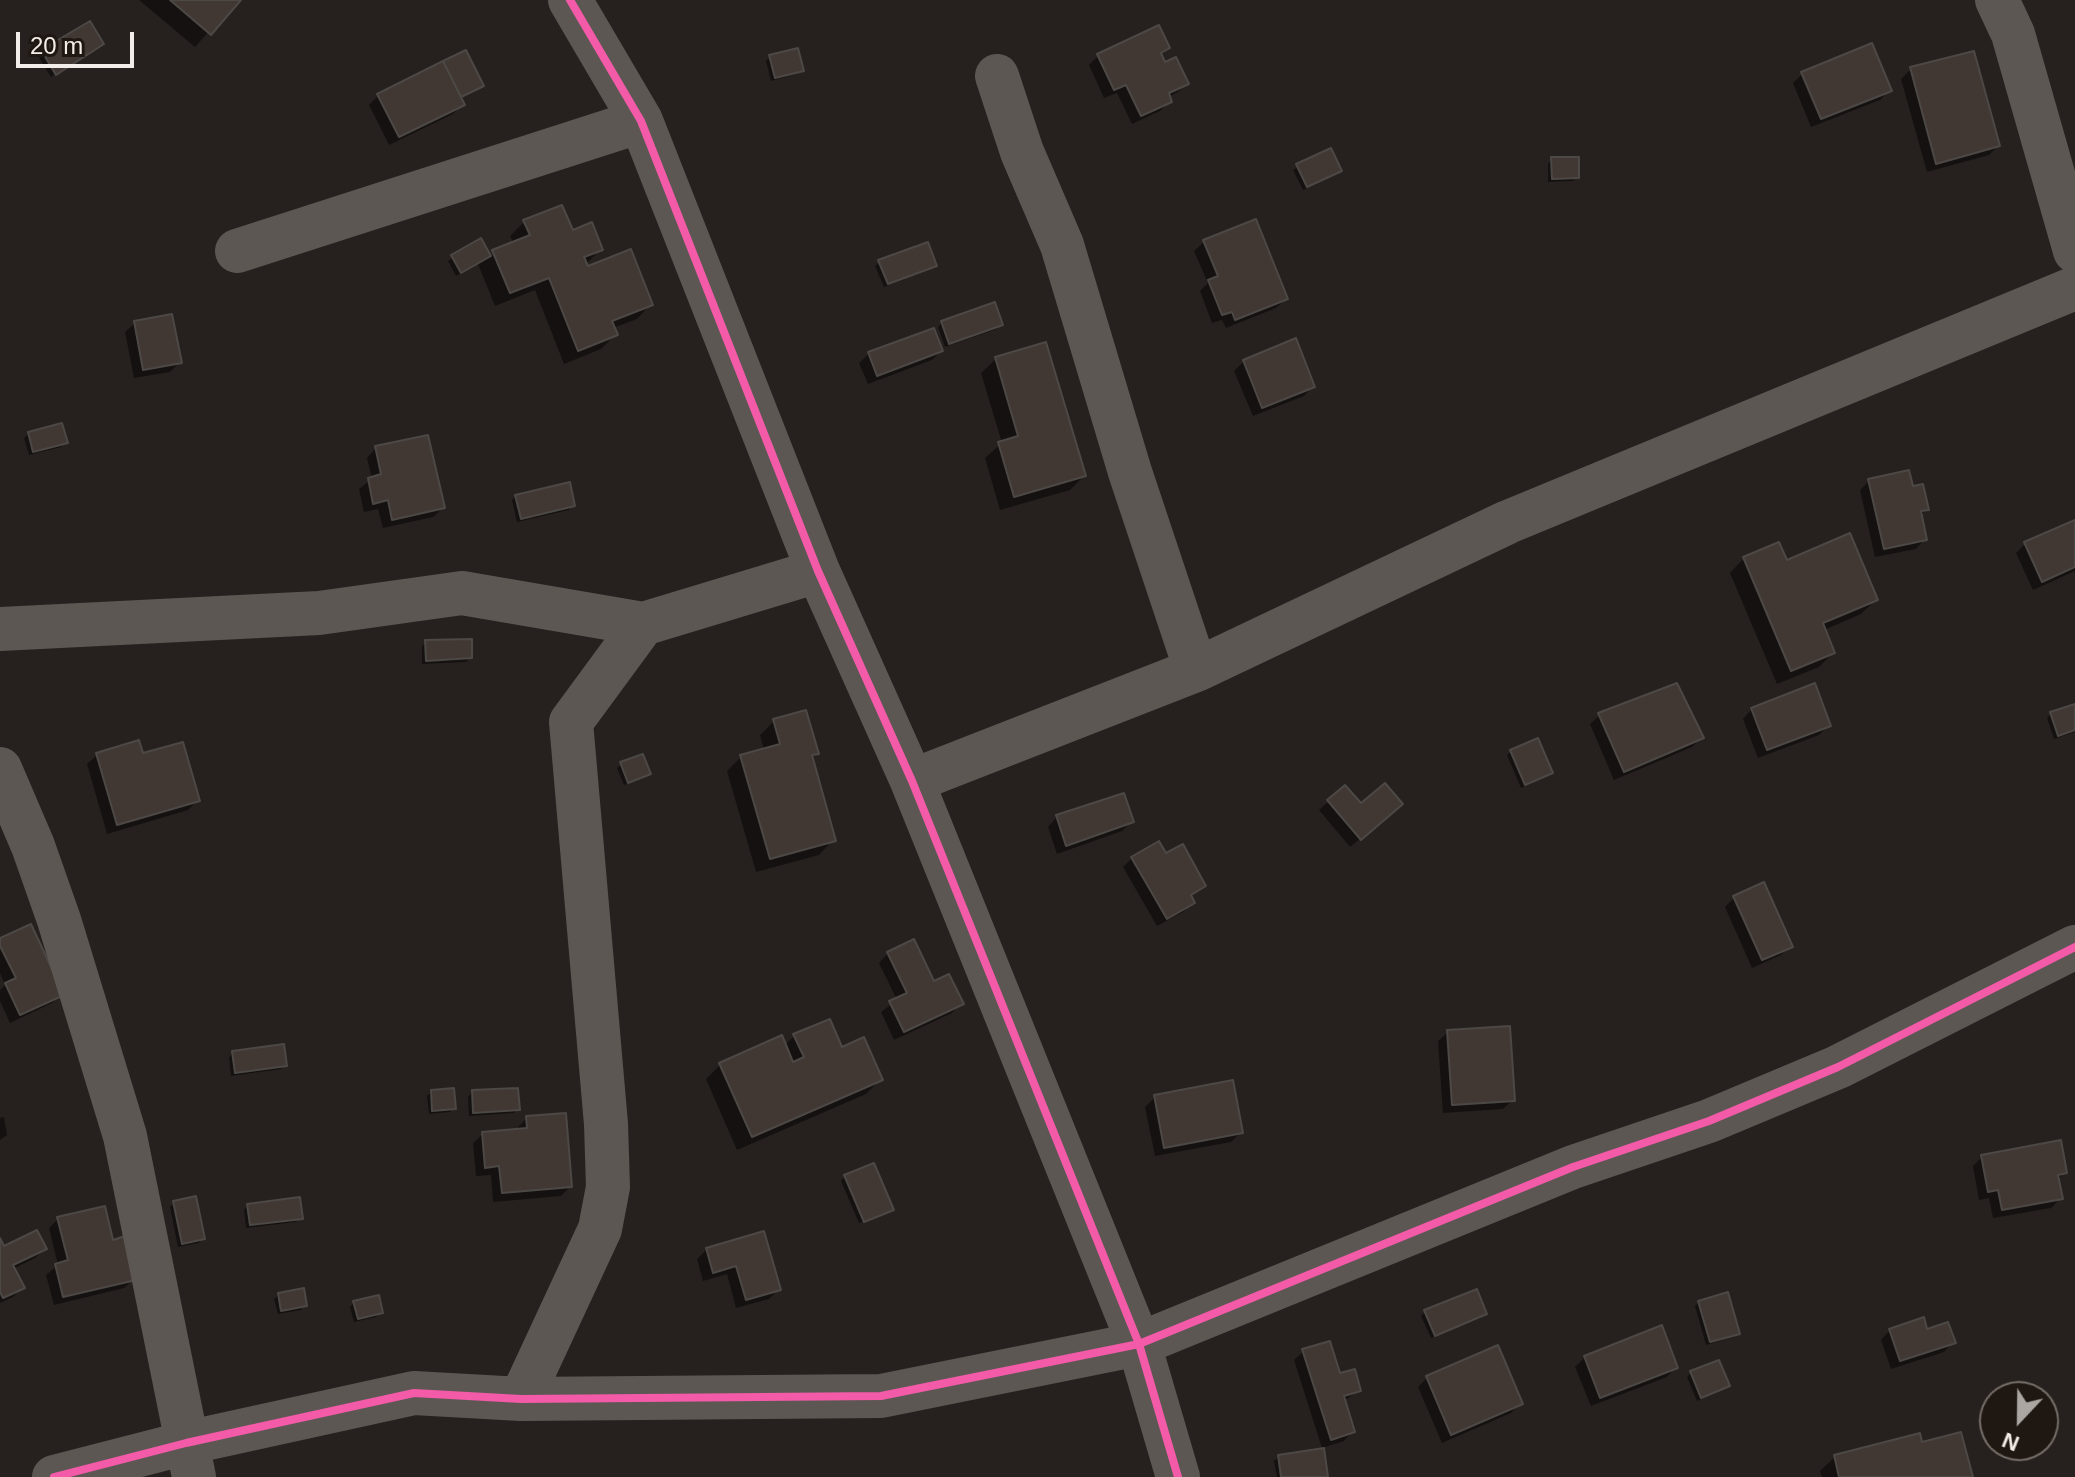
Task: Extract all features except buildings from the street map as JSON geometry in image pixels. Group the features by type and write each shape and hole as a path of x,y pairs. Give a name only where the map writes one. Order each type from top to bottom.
{"street":[{"path":"570,0 641,121 818,571 912,781 1139,1344 1178,1477"},
{"path":"1997,0 2013,34 2075,251"},
{"path":"997,76 1022,152 1062,245 1130,472 1196,670"},
{"path":"237,251 641,121"},
{"path":"912,781 1196,670 1508,522 2075,288"},
{"path":"0,629 319,613 462,593 643,624 818,571"},
{"path":"521,1399 600,1229 608,1187 606,1124 571,722 643,624"},
{"path":"0,769 33,846 59,920 125,1136 190,1460"},
{"path":"54,1477 190,1460 414,1393 521,1399 881,1396 1139,1344 1573,1167 1709,1121 1838,1067 2075,947"}],"cycle path":[{"path":"570,0 641,121 818,571 912,781 1139,1344 1178,1477"},
{"path":"54,1477 186,1443 414,1393 521,1399 881,1396 1139,1344 1573,1167 1709,1121 1838,1067 2075,947"}]}
